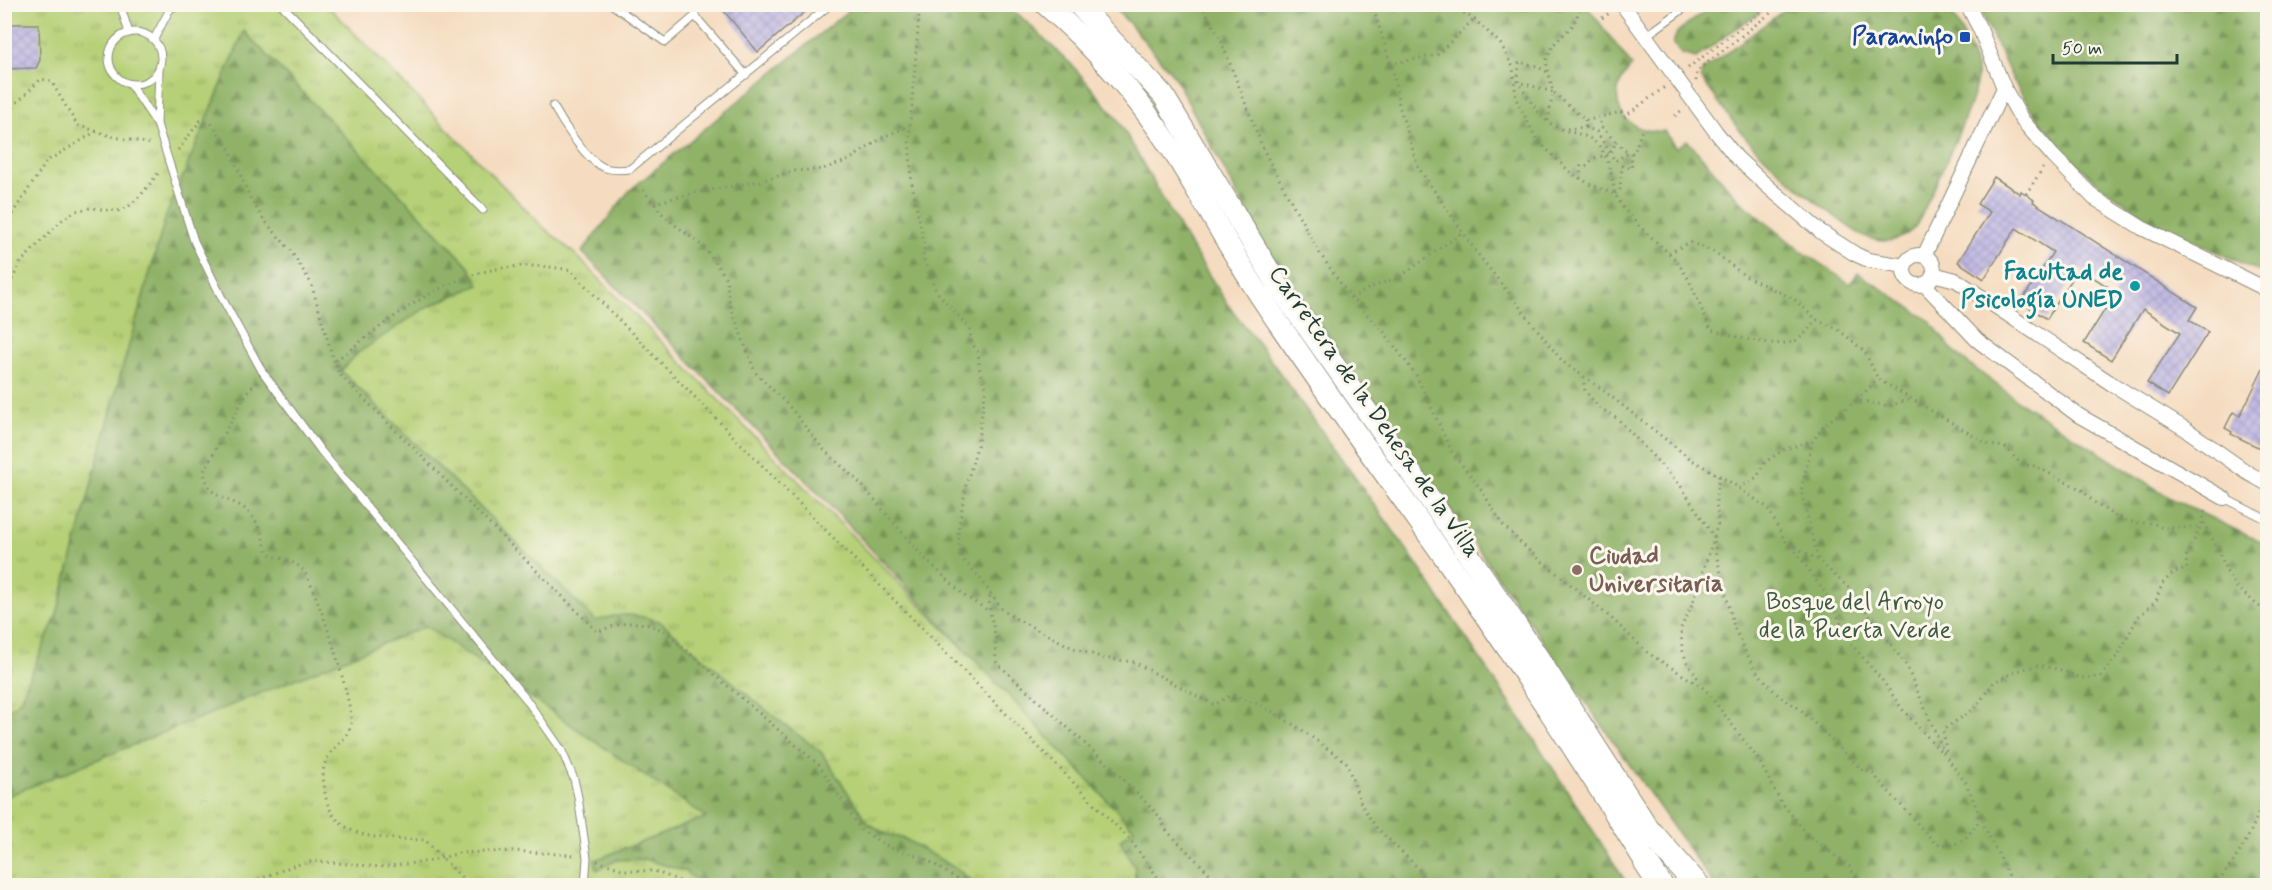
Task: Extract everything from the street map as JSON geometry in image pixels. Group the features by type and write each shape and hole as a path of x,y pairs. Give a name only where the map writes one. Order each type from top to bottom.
{"highway":[{"path":"1652,834 1687,885"},
{"path":"1652,834 1698,885"},
{"path":"1646,863 1659,885"}],"main road":[{"name":"Carretera de la Dehesa de la Villa","path":"1045,4 1078,33 1145,110 1173,151 1268,307 1443,555 1646,863"},
{"name":"Carretera de la Dehesa de la Villa","path":"1078,4 1162,95 1281,290 1460,542 1652,834"}],"street":[{"path":"1622,4 1737,157 1797,213 1855,254 1868,260 1905,266"},
{"path":"1967,4 1980,29 2004,88 2022,120 2094,198 2142,228 2268,290"},
{"path":"1924,256 2004,88"},
{"path":"2224,498 2078,415 1977,340 1929,279 1932,263 1924,256 1910,258 1905,266 1905,276 1913,284 1929,279 1956,280 2268,484"}],"lane":[{"path":"120,4 129,33"},
{"path":"154,39 170,9 179,4"},
{"path":"281,4 483,210"},
{"path":"611,4 665,42 695,16 746,75"},
{"path":"553,106 577,143 601,166 617,170 630,169 831,4"},
{"path":"1646,36 1690,4"},
{"path":"157,124 161,54 154,39 138,32 129,33 121,36 115,42 110,50 109,58 115,75 130,84 157,124 194,242 222,298 265,375 321,451 526,699 561,749 574,779 578,797 587,858 585,885"},
{"path":"130,84 147,82 159,70"},
{"path":"2224,498 2268,520"}],"path":[{"path":"920,4 909,138 912,183 924,243 923,258 936,291 970,328 971,342 978,352 981,374 986,387 977,447 966,485 958,531 961,558 976,573 990,596 1001,608 1013,617 1073,648 1104,658 1134,662 1214,705 1231,695 1263,706 1302,730 1346,762 1362,806 1376,827 1418,868 1429,885"},
{"path":"1201,4 1220,38 1264,150 1318,251 1352,298 1384,332 1416,375 1452,452 1480,488 1503,525 1527,549 1610,617 1648,653 1705,689"},
{"path":"1372,4 1418,167 1462,232 1563,362 1692,460 1768,508 1785,541 1818,560 1851,590 1906,665 1946,757"},
{"path":"1448,4 1474,19 1500,43 1513,67 1516,99 1537,140 1580,179 1615,194"},
{"path":"1548,121 1553,93 1546,61 1551,49 1563,33 1572,26 1583,4"},
{"path":"1518,81 1553,93 1585,120 1621,112 1624,117 1772,4"},
{"path":"1696,83 1697,71 1782,4"},
{"path":"1390,64 1437,55 1474,19"},
{"path":"1518,81 1519,62 1536,66 1549,74"},
{"path":"1514,75 1548,121 1565,130 1592,139 1608,156 1622,166 1632,168 1629,153 1600,126 1600,118"},
{"path":"4,115 41,79 51,81 77,125 114,137 164,146"},
{"path":"1585,120 1585,127"},
{"path":"4,296 21,262 63,219 76,211 90,208 118,211 128,207 141,195 200,122 211,123 230,150 251,200 264,220 291,250 311,283 338,373 598,632 627,622 653,625 664,631 819,765 861,830 891,848 923,857 967,885"},
{"path":"654,203 761,181 795,171 824,169 849,160 885,136 910,126"},
{"path":"1565,130 1585,127 1597,132 1608,156 1615,194 1623,208 1669,253 1689,280 1712,330 1747,339 1782,344 1800,338 1817,320"},
{"path":"1615,161 1629,153 1634,153 1642,130"},
{"path":"4,223 47,161 97,131"},
{"path":"1608,156 1616,142"},
{"path":"1580,179 1581,166 1586,166 1594,158 1608,156"},
{"path":"1615,194 1620,189 1622,166"},
{"path":"2026,195 2044,167"},
{"path":"643,190 665,217 705,248 726,278 730,305 755,372 789,406 823,449 860,483 922,556 965,597 989,611"},
{"path":"1352,298 1401,276 1462,232"},
{"path":"1669,253 1690,242 1714,252 1745,276 1794,299 1817,320 1838,329 1865,352 1878,379 1989,445 2005,447 2022,465 2035,466 2082,490 2116,518 2136,523 2153,523 2163,528 2200,527"},
{"path":"338,373 336,360 392,317 457,279 478,272 509,267 545,266 570,270 1123,832 1164,885"},
{"path":"265,375 241,402 204,471 206,484 214,494 244,507 254,518 269,554 278,559 292,561 304,570 313,591 345,685 351,720 349,732 326,760 323,775 327,805 339,823 359,834 425,840 470,885"},
{"path":"1582,375 1585,391 1600,408 1618,419 1680,485 1714,537 1724,591 1734,627 1757,672 1778,695 1800,710 1861,769 1873,774 1935,843 1948,846 1962,842 1981,819"},
{"path":"1818,560 1801,491 1812,441 1824,425 1857,400 1878,379"},
{"path":"1857,400 1888,406 1911,399"},
{"path":"1739,488 1757,477 1765,462 1785,449 1812,441"},
{"path":"1719,476 1716,500 1718,523 1693,602 1681,628 1682,649 1687,662 1705,689 1758,759 1781,802 1808,836 1849,866 1862,885"},
{"path":"1946,757 1943,730 1974,709 1994,682 2017,671 2038,665 2082,678 2100,677 2118,655 2138,617 2156,601 2162,584 2174,572 2187,569 2186,557 2203,521 2205,511"},
{"path":"2203,521 2236,587 2268,614"},
{"path":"1791,544 1829,599 1852,645 1882,680 1903,710 1946,757 1966,783 2014,885"},
{"path":"990,596 989,611 996,637 994,655 997,663 1118,774 1159,816 1167,831 1222,885"},
{"path":"2214,885 2231,867 2249,834 2263,795 2262,783 2268,776"},
{"path":"242,885 295,865 315,861 381,867 443,858 459,853 512,851 575,855"},
{"path":"595,860 625,870 654,871 693,885"}],"green space":[{"path":"5,4 327,5 542,226 575,254 1196,885 5,886"},
{"path":"1714,4 1767,5 1757,15 1696,58 1681,54 1673,43 1677,33"},
{"path":"855,5 1004,5 1017,13 1072,65 1117,118 1183,234 1228,305 1259,344 1407,550 1534,739 1628,885 1135,885 1135,868 1120,840 1134,829 824,499 582,252 629,191"},
{"name":"Bosque del Arroyo de la Puerta Verde","path":"1111,5 1586,5 1632,66 1618,89 1618,101 1627,120 1649,131 1664,131 1676,148 1687,140 1741,202 1800,250 1850,284 1858,273 1930,321 1950,347 1965,361 2021,403 2172,499 2267,545 2267,885 1714,885 1265,246 1174,76"},
{"path":"1791,5 1947,5 1964,37 1977,72 1971,100 1954,145 1919,221 1915,227 1899,238 1879,241 1863,236 1813,200 1748,140 1701,78 1702,71"},
{"path":"1978,5 2267,5 2267,275 2149,220 2095,181 2066,153 2035,115 2013,80"},
{"path":"244,31 468,265 479,285 427,307 358,353 341,371 596,621 628,615 659,621 772,715 821,752 868,823 886,834 905,839 957,869 977,885 704,885 684,871 644,859 617,860 597,870 595,860 706,817 426,626 5,797 5,713 20,700 57,614 121,373 166,216"}],"building":[{"path":"718,4 814,4 758,52"},
{"path":"4,24 39,24 40,60 36,68 4,69"},
{"name":"Facultad de Psicología UNED","path":"1994,177 2020,194 2021,191 2034,200 2033,202 2197,307 2189,320 2208,332 2168,396 2147,383 2180,333 2143,309 2111,360 2084,343 2116,292 2079,268 2047,319 2021,302 2053,252 2016,228 1984,279 1958,262 1990,212 1977,204"},
{"path":"2268,359 2268,452 2231,434 2232,432 2225,428 2233,412 2240,416"}],"place":[{"name":"Paraninfo","path":"1965,37"},
{"name":"Facultad de Psicología UNED","path":"2135,286"},
{"name":"Ciudad Universitaria","path":"1577,570"}]}
